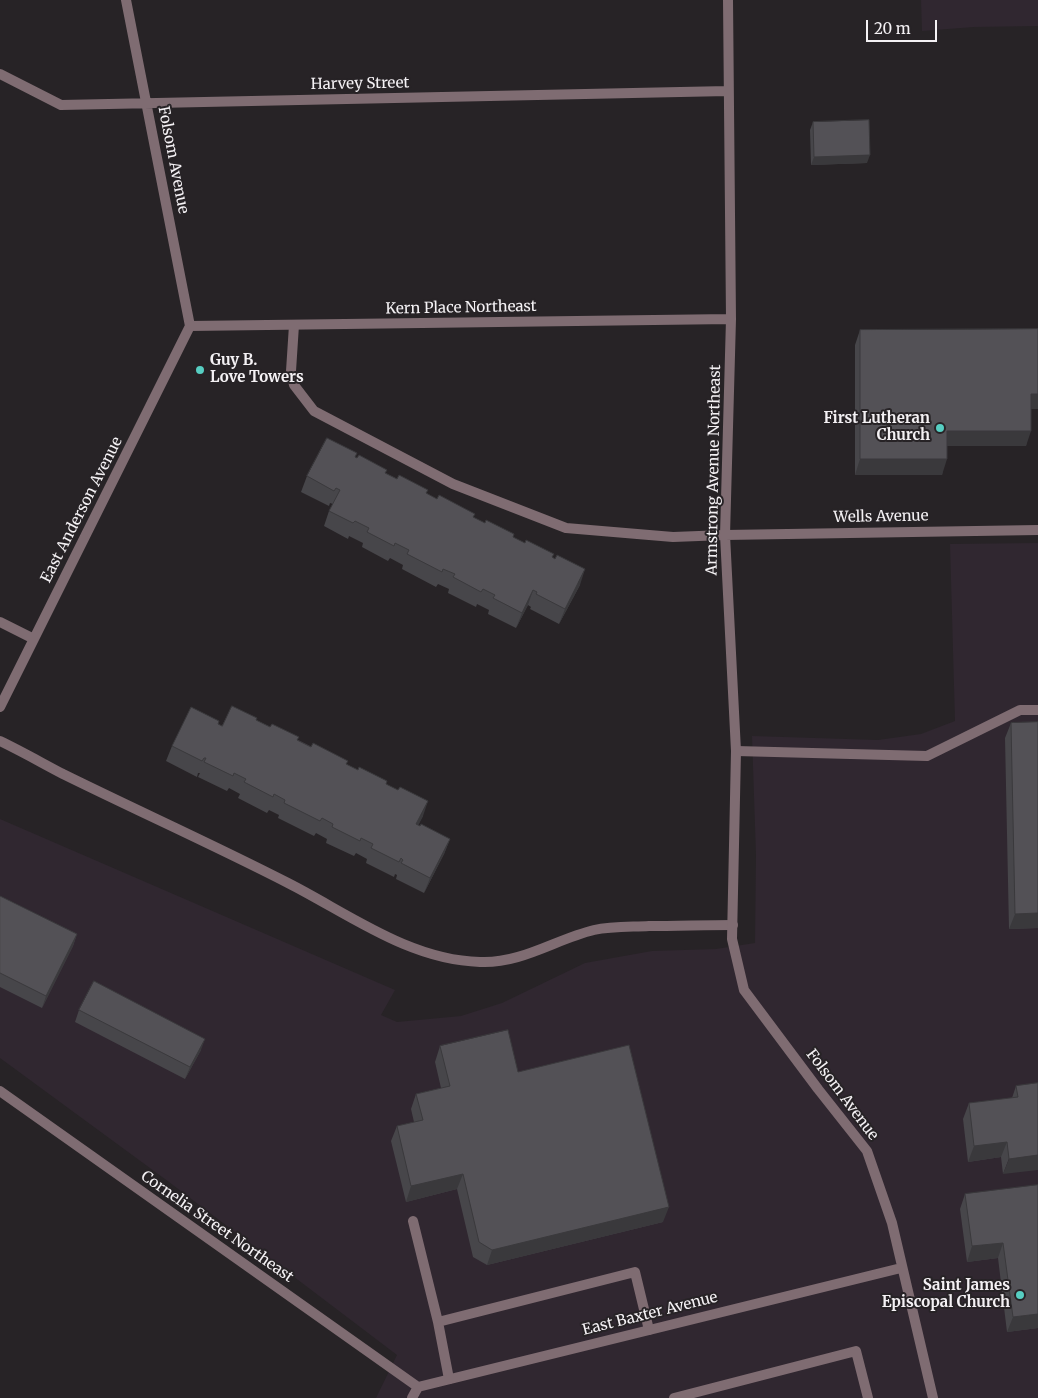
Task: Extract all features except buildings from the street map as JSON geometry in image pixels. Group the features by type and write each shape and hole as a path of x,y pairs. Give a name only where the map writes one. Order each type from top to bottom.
{"street":[{"name":"Folsom Avenue","path":"126,0 190,326"},
{"name":"Armstrong Avenue Northeast","path":"728,0 731,319 725,535 736,751 732,939"},
{"name":"Harvey Street","path":"0,74 61,105 728,91"},
{"name":"Kern Place Northeast","path":"190,326 731,319"},
{"name":"Wells Avenue","path":"294,325 290,371 294,385 314,411 453,484 566,528 673,537 1038,530"},
{"name":"East Anderson Avenue","path":"0,707 190,326"},
{"path":"0,622 34,639"},
{"path":"736,751 927,756 1020,710 1038,710"},
{"path":"0,741 290,884 400,943 429,954 452,959 497,962 518,957 578,934 597,930 617,927 733,925"},
{"name":"Folsom Avenue","path":"732,939 744,990 867,1151 892,1223 901,1268 933,1398"},
{"name":"Cornelia Street Northeast","path":"0,1091 418,1387"},
{"path":"413,1221 438,1322 449,1379"},
{"name":"East Baxter Avenue","path":"418,1387 901,1268"},
{"path":"438,1322 635,1272 649,1330"},
{"path":"674,1398 707,1394 856,1352 868,1398"},
{"path":"412,1398 418,1387"}],"shaded area":[{"path":"921,0 1038,0 1038,26 974,27 922,31"},
{"path":"1038,543 1038,1398 376,1398 397,1355 169,1182 0,1058 0,819 395,990 381,1015 397,1022 461,1016 502,1003 585,963 652,951 716,949 755,943 756,855 752,736 878,740 921,734 955,721 950,544"}],"place":[{"name":"Guy B. Love Towers","path":"200,370"},
{"name":"First Lutheran Church","path":"940,428"},
{"name":"Saint James Episcopal Church","path":"1020,1295"}]}
